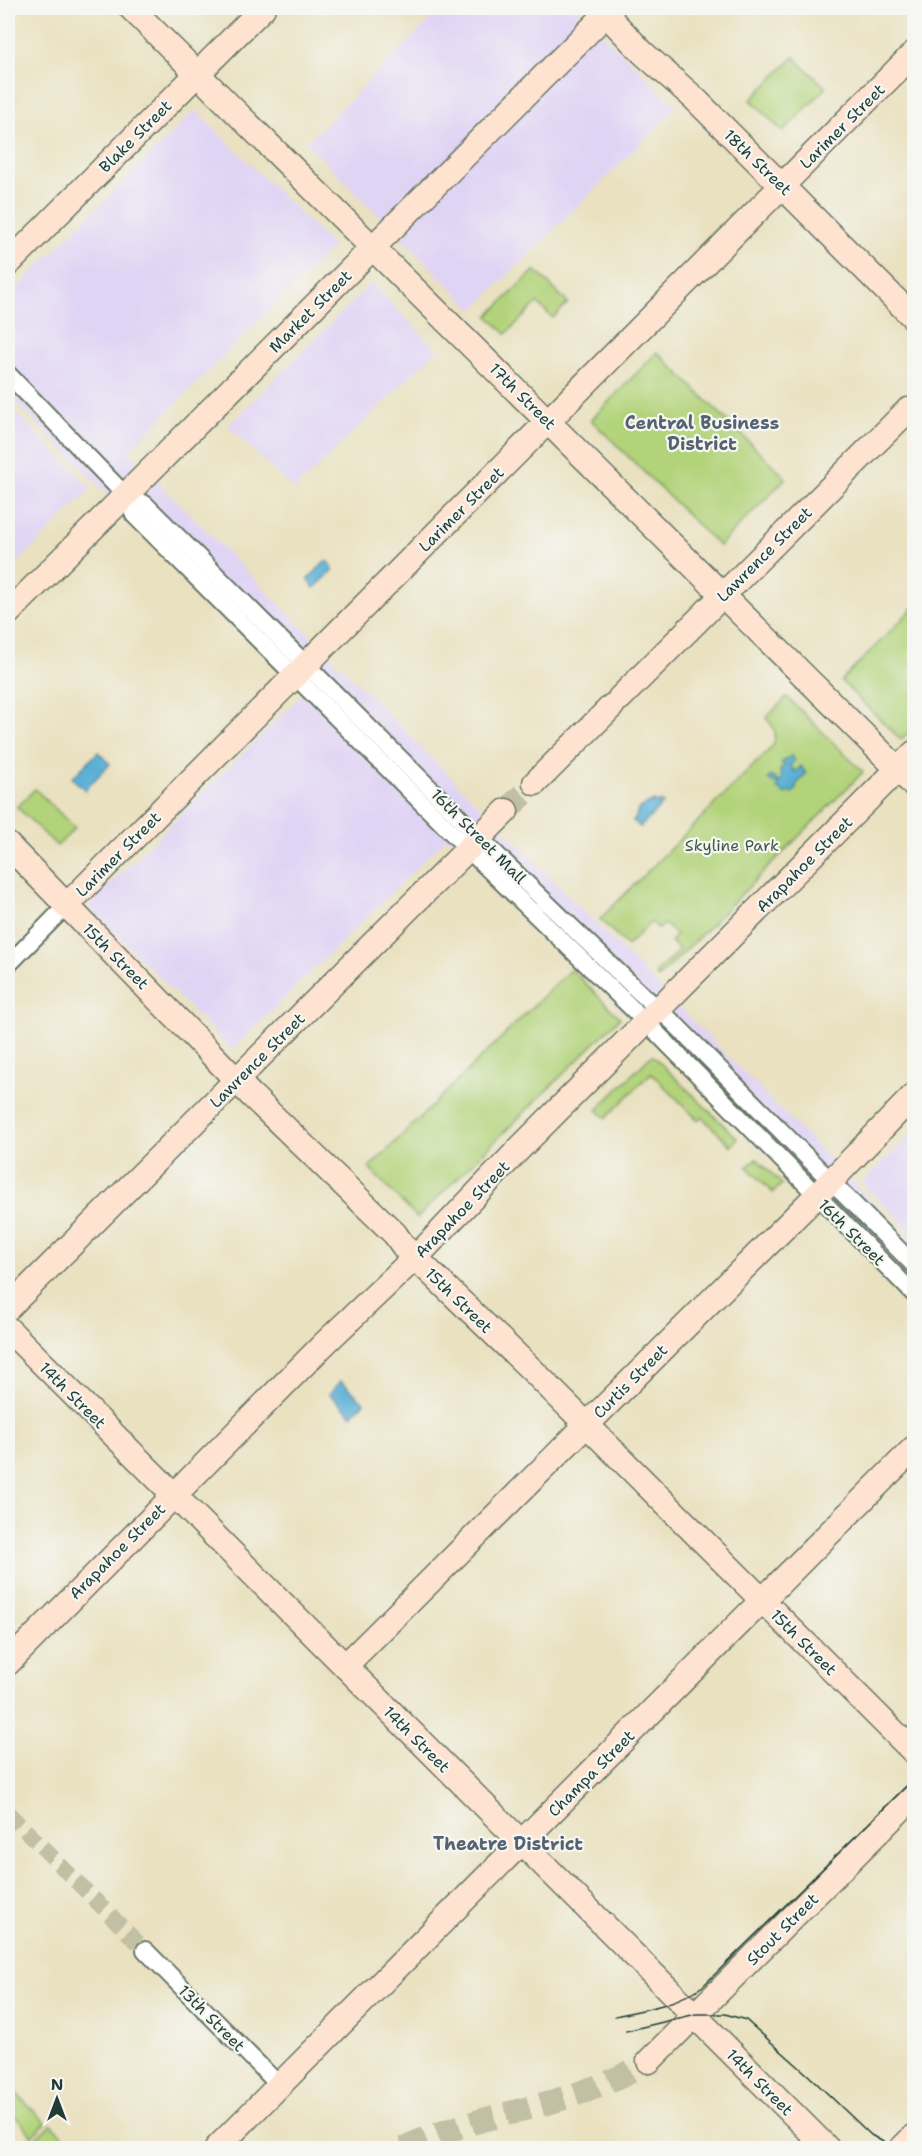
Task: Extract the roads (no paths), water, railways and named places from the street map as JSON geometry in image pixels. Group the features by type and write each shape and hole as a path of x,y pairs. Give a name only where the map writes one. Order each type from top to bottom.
{"main road":[{"name":"17th Street","path":"130,8 723,595 909,769"},
{"name":"Blake Street","path":"8,264 263,8"},
{"name":"18th Street","path":"606,9 643,53 694,98 915,318"},
{"name":"Market Street","path":"8,612 372,248 606,9"},
{"name":"Larimer Street","path":"66,906 915,53"},
{"name":"Lawrence Street","path":"535,783 908,410"},
{"name":"Arapahoe Street","path":"8,1663 324,1344 415,1257 652,1016 909,769"},
{"name":"Lawrence Street","path":"8,1308 507,811"},
{"name":"15th Street","path":"8,845 236,1080 587,1424 915,1752"},
{"name":"Curtis Street","path":"345,1666 915,1095"},
{"name":"14th Street","path":"8,1329 827,2148"},
{"name":"Champa Street","path":"217,2148 915,1448"},
{"name":"Stout Street","path":"649,2061 915,1796"},
{"path":"902,2148 915,2136"}],"street":[{"name":"16th Street Mall","path":"8,375 125,495 145,504 301,670 823,1188"},
{"name":"Larimer Street","path":"8,965 66,906"},
{"name":"16th Street","path":"823,1188 915,1265"},
{"name":"16th Street","path":"823,1188 915,1294"},
{"name":"13th Street","path":"144,1950 279,2085"}],"water":[{"path":"325,562 328,562 333,571 314,588 308,579"},
{"path":"98,752 110,764 85,790 72,778"},
{"path":"791,756 795,760 790,765 795,772 801,766 806,774 791,794 789,792 784,794 777,788 779,784 777,782 775,784 768,779 771,776 778,782 782,779 780,770 785,765 781,763"},
{"path":"654,801 658,804 660,801 663,804 640,827 633,821 638,811"},
{"path":"341,1381 364,1402 352,1415 329,1394"}],"tunnel":[{"path":"506,811 535,783"},
{"path":"8,1813 145,1950"},
{"path":"404,2148 464,2125 590,2089 620,2077 649,2061"}],"tram line":[{"path":"615,2016 671,2002 703,1986 914,1779"},
{"path":"626,2031 696,2014 725,2014 746,2020 871,2135 892,2147 914,2147"}],"district":[{"name":"Central Business District","path":"702,433"},
{"name":"Theatre District","path":"508,1844"}],"park label":[{"name":"Skyline Park","path":"732,845"}]}
